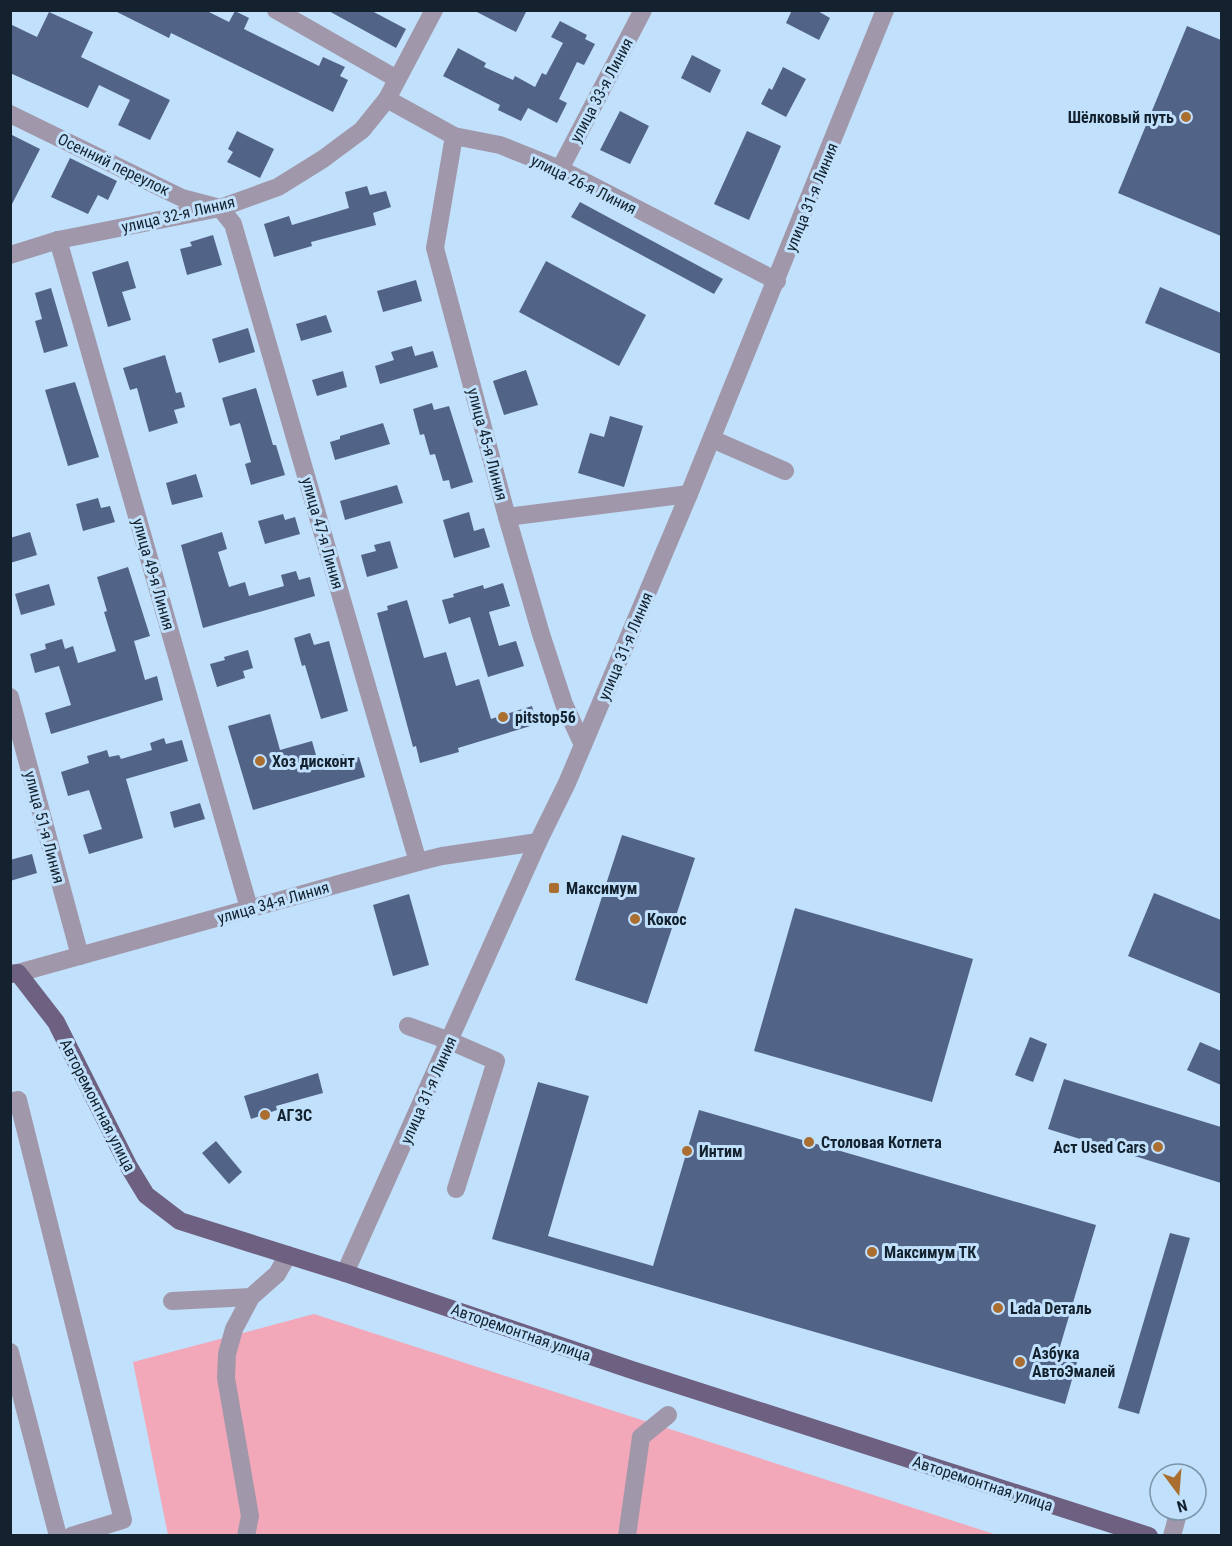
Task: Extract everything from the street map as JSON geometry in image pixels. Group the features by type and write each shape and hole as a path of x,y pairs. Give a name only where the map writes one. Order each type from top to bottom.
{"main road":[{"name":"Авторемонтная улица","path":"14,974 56,1022 129,1167 146,1195 180,1221 345,1273 632,1370 1149,1536"}],"street":[{"path":"276,10 397,79"},
{"name":"улица 32-я Линия","path":"10,255 58,240 220,208 278,187 323,159 362,130 387,99 434,10"},
{"name":"улица 33-я Линия","path":"560,169 643,10"},
{"name":"улица 31-я Линия","path":"345,1273 538,842 567,783 777,281 885,10"},
{"name":"улица 26-я Линия","path":"387,99 454,136 500,145 560,169 777,281"},
{"name":"Осенний переулок","path":"10,114 182,198 220,208"},
{"name":"улица 45-я Линия","path":"454,136 435,248 507,517 564,704 583,745"},
{"name":"улица 47-я Линия","path":"220,208 233,224 418,862"},
{"name":"улица 49-я Линия","path":"58,240 249,908"},
{"path":"712,439 785,471"},
{"path":"507,517 689,494"},
{"name":"улица 51-я Линия","path":"10,697 80,956"},
{"name":"улица 34-я Линия","path":"14,974 418,862 442,856 538,842"},
{"path":"408,1026 496,1061 456,1189"},
{"path":"10,1101 18,1100 123,1520 71,1536"},
{"path":"246,1536 250,1516 225,1378 227,1354 234,1329 251,1297 277,1274 288,1255"},
{"path":"172,1302 251,1297"},
{"path":"10,1352 58,1536"},
{"path":"627,1536 641,1437 668,1415"}],"shaded area":[{"path":"314,1314 997,1535 168,1535 133,1362"}],"building":[{"path":"113,10 205,10 229,22 235,11 249,18 244,29 319,66 323,57 345,67 340,76 348,80 333,112 171,33 169,38"},
{"path":"327,10 370,10 406,29 396,48"},
{"path":"473,10 527,10 516,32"},
{"path":"792,10 816,10 830,18 819,40 786,23"},
{"path":"49,12 93,32 81,57 170,100 150,140 118,125 130,100 99,85 88,108 10,73 10,24 37,37"},
{"path":"560,21 587,35 585,39 595,44 584,65 577,62 559,99 567,103 557,123 528,108 521,121 498,110 500,105 443,76 458,48 486,63 484,67 513,80 515,76 535,87 542,73 546,75 563,43 551,37"},
{"name":"Шёлковый путь","path":"1187,26 1221,40 1221,236 1118,193"},
{"path":"692,55 721,70 710,93 681,78"},
{"path":"783,67 806,79 786,117 761,104 769,88 772,90"},
{"path":"620,111 649,126 630,164 600,150"},
{"path":"237,131 274,149 260,178 227,162 233,152 228,149"},
{"path":"747,131 781,146 749,220 714,204"},
{"path":"10,134 40,149 10,208"},
{"path":"70,158 117,181 108,200 98,195 88,214 51,197"},
{"path":"367,186 370,195 386,191 391,207 373,213 376,225 311,242 312,246 274,257 264,224 289,216 292,225 349,208 345,192"},
{"path":"580,202 723,279 714,294 571,217"},
{"path":"213,235 222,265 187,275 180,249 192,246 190,242"},
{"path":"128,261 136,288 122,292 131,320 108,327 92,272"},
{"path":"546,261 646,315 619,366 519,312"},
{"path":"416,280 422,301 383,312 377,291"},
{"path":"1160,287 1221,313 1221,354 1145,323"},
{"path":"51,288 68,346 44,353 35,321 42,319 35,293"},
{"path":"326,315 332,332 301,341 296,324"},
{"path":"248,328 255,352 219,363 212,339"},
{"path":"412,346 415,356 433,351 438,367 380,384 375,366 394,360 391,352"},
{"path":"165,355 176,393 181,392 185,407 174,410 178,423 149,432 137,388 130,390 123,368"},
{"path":"526,370 538,405 504,415 493,381"},
{"path":"343,371 347,387 317,396 312,380"},
{"path":"75,382 99,457 68,466 45,390"},
{"path":"256,388 273,445 276,445 285,475 251,485 245,464 251,462 240,423 230,426 222,398"},
{"path":"432,403 434,410 449,406 473,482 451,489 449,480 443,481 435,454 430,455 424,434 420,435 413,409"},
{"path":"610,416 643,426 624,487 578,473 590,433 604,437"},
{"path":"383,423 390,444 335,460 330,442 340,439 340,436"},
{"path":"196,474 203,497 172,505 166,483"},
{"path":"397,485 403,503 345,520 340,501"},
{"path":"98,498 101,508 110,506 115,522 83,531 76,504"},
{"path":"469,512 474,531 484,528 490,547 454,558 443,520"},
{"path":"283,514 285,520 295,517 300,534 265,544 258,521"},
{"path":"30,532 37,555 10,563 10,538"},
{"path":"222,532 227,549 218,552 229,587 245,582 249,596 284,586 281,575 296,571 299,580 310,577 315,596 203,628 181,545"},
{"path":"390,541 398,568 367,577 361,555 376,551 374,545"},
{"path":"128,567 150,636 134,641 145,680 157,676 163,700 51,734 45,713 71,705 59,666 35,673 30,654 46,649 45,644 62,639 65,649 73,646 78,663 116,651 104,612 107,611 97,577"},
{"path":"503,583 510,606 489,612 499,646 516,641 524,666 488,677 470,617 449,624 442,600 454,597 453,594 483,585 484,589"},
{"path":"49,584 55,605 21,615 15,594"},
{"path":"407,600 424,658 446,652 456,686 479,679 491,719 532,706 537,724 458,748 459,752 420,763 416,746 413,747 377,613 388,610 387,606"},
{"path":"310,633 314,645 329,641 348,711 321,719 305,665 302,666 294,638"},
{"path":"248,650 253,668 243,671 245,678 217,687 210,664"},
{"path":"270,714 280,750 312,741 318,762 344,754 346,761 359,757 365,777 253,810 228,726"},
{"path":"164,738 166,744 182,740 188,761 126,779 143,838 89,854 83,835 102,829 89,790 68,796 61,772 89,763 87,756 107,750 109,757 119,755 121,759 152,750 150,743"},
{"path":"200,803 205,819 174,828 170,812"},
{"name":"Кокос","path":"622,835 695,858 647,1004 575,980"},
{"path":"32,854 37,873 10,881 10,860"},
{"path":"1154,893 1221,920 1221,994 1128,956"},
{"path":"409,894 429,965 393,976 373,905"},
{"path":"795,908 973,959 932,1102 754,1051"},
{"path":"1030,1037 1047,1044 1033,1082 1015,1075"},
{"path":"1200,1042 1221,1051 1221,1085 1187,1070"},
{"path":"318,1073 323,1093 276,1106 277,1110 251,1119 244,1096"},
{"path":"1064,1079 1221,1127 1221,1183 1048,1129"},
{"name":"Максимум ТК","path":"538,1082 589,1096 548,1236 653,1266 699,1110 1096,1225 1059,1350 1079,1355 1065,1404 492,1239"},
{"path":"216,1141 242,1172 229,1184 202,1153"},
{"path":"1170,1233 1190,1238 1139,1414 1118,1408"}],"place":[{"name":"Шёлковый путь","path":"1186,117"},
{"name":"pitstop56","path":"503,717"},
{"name":"Хоз дисконт","path":"260,761"},
{"name":"Максимум","path":"554,888"},
{"name":"Кокос","path":"635,919"},
{"name":"АГЗС","path":"265,1115"},
{"name":"Столовая Котлета","path":"809,1142"},
{"name":"Аст Used Cars","path":"1158,1147"},
{"name":"Интим","path":"687,1151"},
{"name":"Максимум ТК","path":"872,1252"},
{"name":"Lada Dеталь","path":"998,1308"},
{"name":"Азбука АвтоЭмалей","path":"1020,1362"}]}
